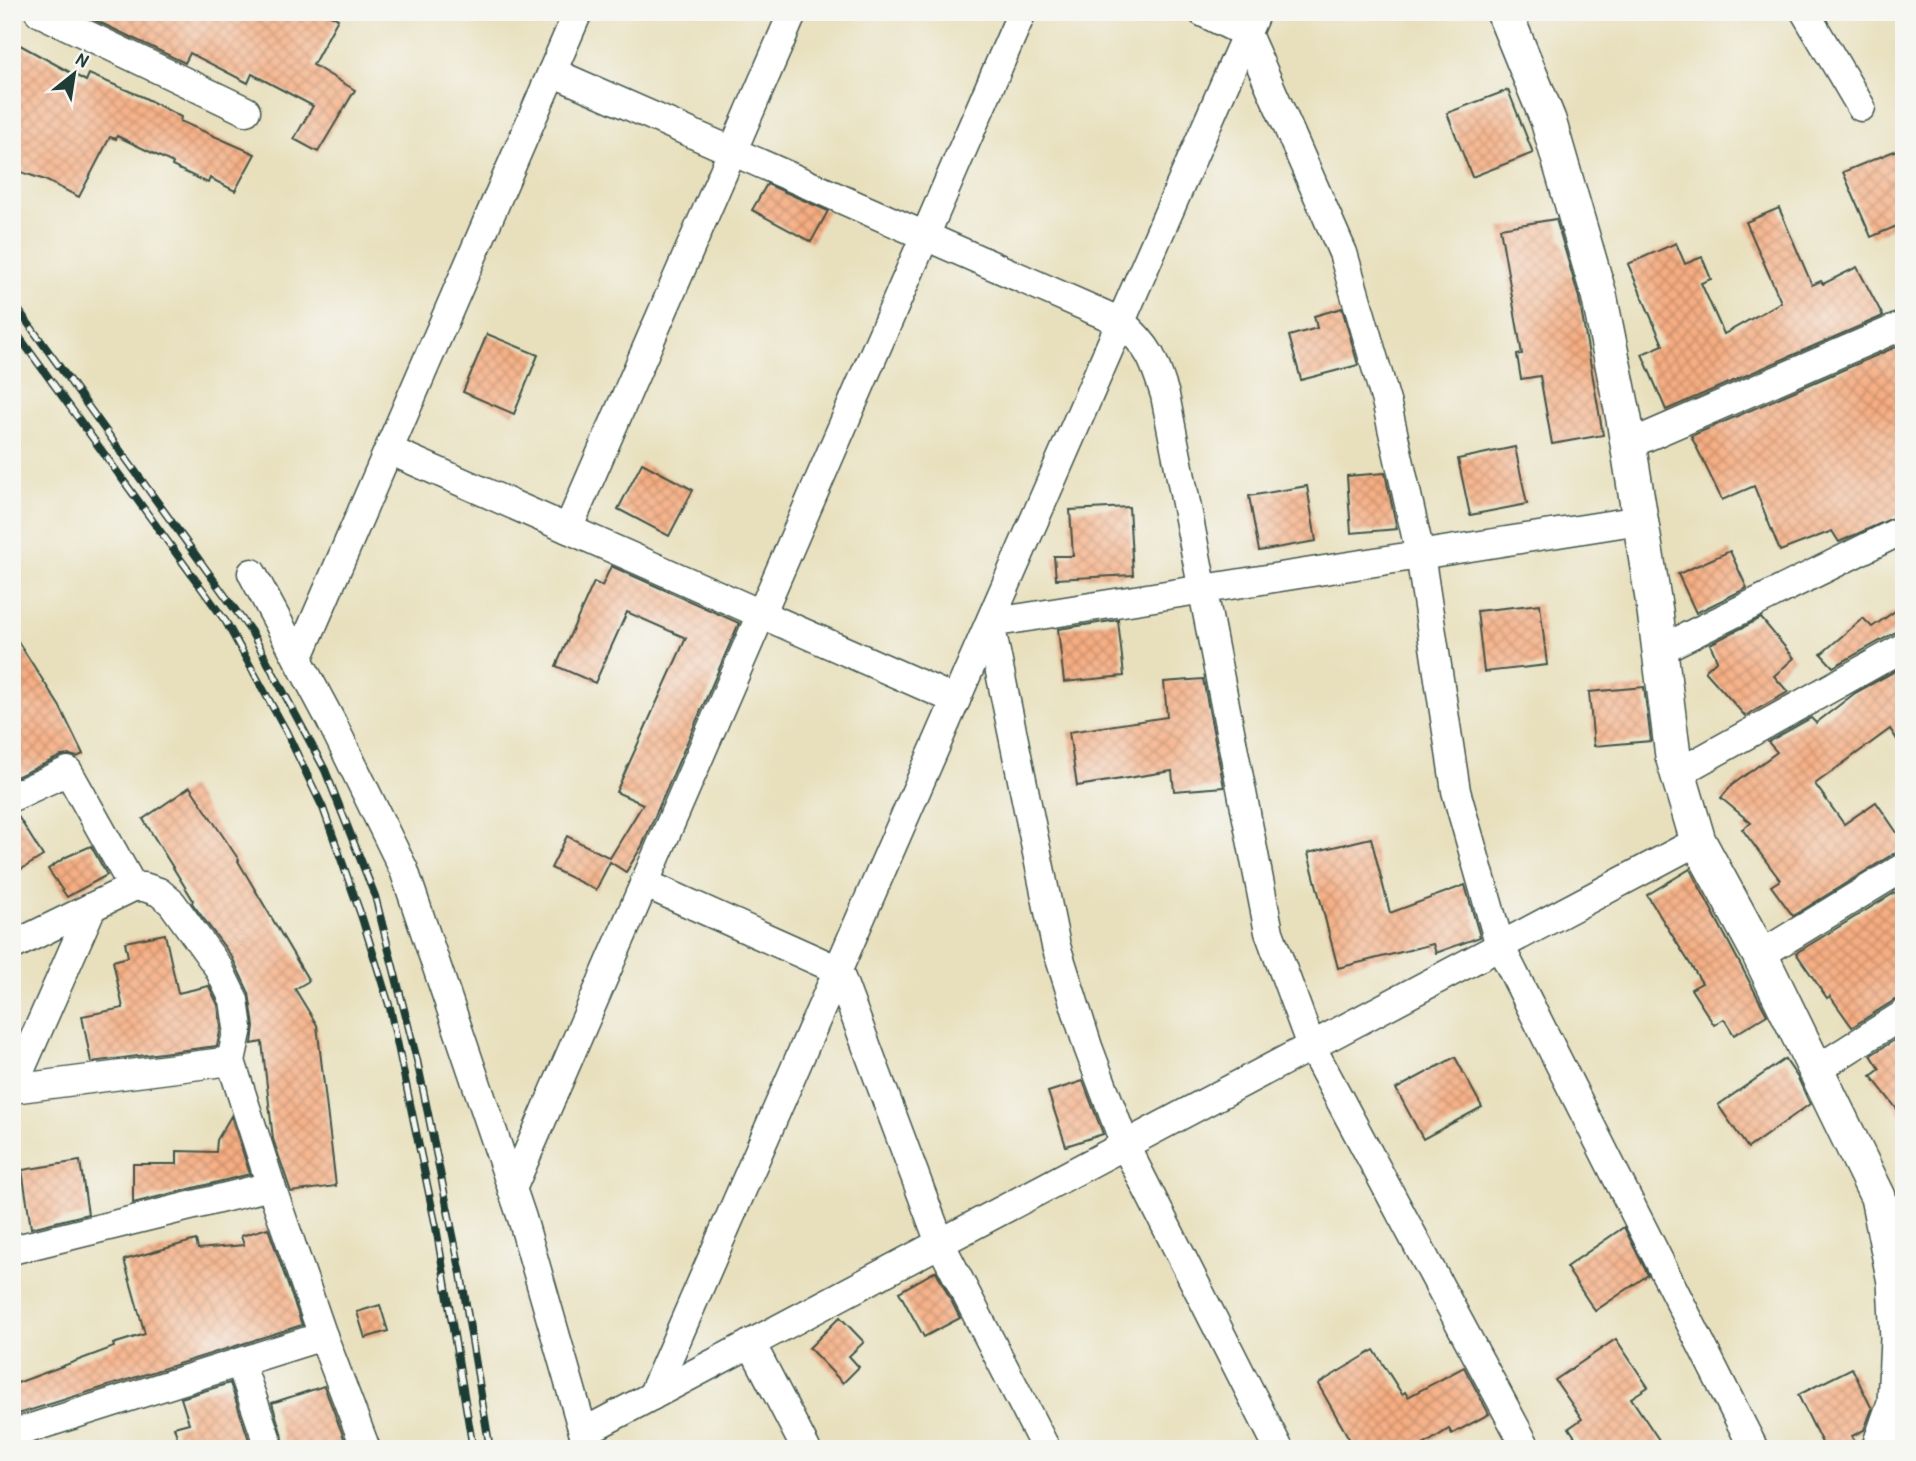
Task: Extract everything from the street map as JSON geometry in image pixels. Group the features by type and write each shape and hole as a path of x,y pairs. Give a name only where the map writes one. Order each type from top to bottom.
{"street":[{"path":"39,12 246,111"},
{"path":"298,659 578,12"},
{"path":"568,529 793,12"},
{"path":"512,1189 923,235 1022,12"},
{"path":"1202,12 1252,23"},
{"path":"1504,12 1548,120 1599,295 1628,445 1660,650 1673,756 1698,841 1759,955 1878,1198 1895,1282 1898,1339 1895,1403 1879,1449"},
{"path":"1805,12 1861,107"},
{"path":"652,1396 1252,23"},
{"path":"1252,23 1343,253 1387,405 1420,554 1456,791 1500,946 1754,1449"},
{"path":"552,72 1121,322 1142,340 1154,361 1165,395 1269,932 1311,1046 1527,1449"},
{"path":"1628,445 1904,325"},
{"path":"389,450 956,700"},
{"path":"990,623 1640,520"},
{"path":"1660,650 1904,528"},
{"path":"252,573 331,721 404,870 512,1189 586,1441 652,1396 1698,841"},
{"path":"990,623 1056,946 1088,1047 1125,1145 1279,1449"},
{"path":"1678,773 1904,647"},
{"path":"12,797 68,771 133,887"},
{"path":"1759,955 1904,867"},
{"path":"644,883 838,970 940,1243 1046,1449"},
{"path":"12,946 133,887 144,887 159,892 172,904 218,967 234,1000 238,1028 231,1061 323,1336 366,1449"},
{"path":"92,907 12,1089 231,1061"},
{"path":"1816,1070 1904,1014"},
{"path":"12,1250 271,1186"},
{"path":"1878,1198 1904,1225"},
{"path":"19,1438 323,1336"},
{"path":"751,1343 806,1449"},
{"path":"240,1362 270,1449"}],"building":[{"path":"78,12 217,12 233,20 237,12 325,12 338,19 313,65 355,90 318,152 294,139 313,106 252,74 248,83 190,53 185,63"},
{"path":"20,45 86,81 89,74 143,97 181,117 180,121 255,154 235,191 210,178 208,183 117,136 116,139 110,137 79,197 45,180 12,169 12,59"},
{"path":"1508,90 1533,153 1472,177 1447,113"},
{"path":"1904,147 1904,223 1871,237 1843,172"},
{"path":"767,184 828,211 811,242 752,210"},
{"path":"1779,208 1812,285 1821,281 1823,284 1857,267 1883,316 1666,410 1642,354 1663,345 1628,264 1676,243 1685,264 1702,257 1711,279 1701,283 1724,334 1781,302 1746,222"},
{"path":"1556,219 1579,298 1603,435 1552,444 1540,376 1521,379 1517,355 1522,354 1500,228"},
{"path":"1342,308 1358,365 1301,380 1289,336 1317,328 1314,316"},
{"path":"487,334 538,355 514,414 463,392"},
{"path":"1898,346 1904,356 1904,513 1839,542 1832,531 1780,551 1754,486 1722,500 1691,436"},
{"path":"1515,447 1527,504 1470,515 1458,459"},
{"path":"642,463 693,490 669,536 618,509"},
{"path":"1385,473 1397,529 1351,533 1347,476"},
{"path":"1307,486 1316,541 1259,551 1249,496"},
{"path":"1129,507 1133,575 1056,579 1054,556 1073,556 1070,510"},
{"path":"1730,551 1747,588 1696,613 1678,574"},
{"path":"611,566 739,623 642,846 626,872 610,862 596,890 551,868 567,836 610,858 643,804 616,792 686,638 627,612 595,683 556,666 594,582 602,586"},
{"path":"1540,604 1547,665 1484,672 1477,611"},
{"path":"1904,605 1904,630 1833,667 1821,654 1863,618 1872,627"},
{"path":"1761,618 1794,658 1774,676 1788,692 1745,716 1705,671 1717,660 1710,644"},
{"path":"1118,620 1124,676 1064,682 1058,629"},
{"path":"12,632 60,707 83,754 77,757 61,756 12,779"},
{"path":"1904,666 1904,750 1890,729 1815,784 1844,824 1876,802 1904,843 1904,850 1793,916 1771,886 1780,880 1742,829 1751,823 1721,798 1732,785 1777,752 1768,742 1811,718 1816,723 1855,693"},
{"path":"1203,679 1224,787 1174,791 1172,771 1077,786 1069,732 1167,717 1164,682"},
{"path":"1644,687 1651,741 1594,746 1589,692"},
{"path":"190,787 239,860 309,981 295,989 317,1025 336,1186 291,1192 273,1139 262,1042 252,1044 254,1026 249,993 232,957 192,903 193,900 143,819"},
{"path":"12,813 16,813 43,856 12,875"},
{"path":"1371,838 1390,913 1465,885 1480,937 1436,953 1433,944 1338,968 1308,853"},
{"path":"91,846 107,875 67,897 48,869"},
{"path":"1690,869 1767,1015 1734,1035 1724,1019 1714,1025 1691,989 1702,983 1647,895"},
{"path":"1904,887 1904,997 1852,1027 1830,996 1827,998 1796,953"},
{"path":"165,934 178,993 209,986 218,1005 221,1027 217,1046 91,1062 82,1016 123,1008 113,961 128,957 125,942"},
{"path":"1904,1034 1904,1118 1871,1076 1880,1069 1871,1055"},
{"path":"1455,1057 1482,1107 1423,1139 1396,1089"},
{"path":"1785,1059 1798,1078 1810,1104 1748,1148 1718,1105"},
{"path":"1083,1081 1103,1134 1066,1146 1048,1092"},
{"path":"231,1116 250,1174 133,1203 133,1164 177,1164 177,1151 216,1152 217,1140"},
{"path":"80,1161 88,1214 31,1228 22,1170"},
{"path":"1624,1227 1648,1275 1595,1311 1566,1267"},
{"path":"268,1228 302,1325 12,1416 12,1385 114,1347 113,1344 145,1334 124,1260 196,1240 198,1249 244,1245 241,1236"},
{"path":"936,1271 960,1318 924,1337 899,1292"},
{"path":"380,1305 388,1331 365,1338 357,1312"},
{"path":"840,1317 864,1342 849,1356 859,1367 843,1383 809,1348"},
{"path":"1616,1339 1648,1387 1631,1398 1665,1449 1583,1449 1569,1428 1582,1419 1555,1380"},
{"path":"1374,1350 1402,1394 1405,1392 1408,1397 1464,1367 1489,1414 1452,1434 1449,1429 1417,1449 1355,1449 1318,1384"},
{"path":"1852,1368 1872,1409 1864,1430 1852,1436 1858,1449 1825,1449 1798,1395"},
{"path":"230,1383 252,1449 181,1449 174,1427 189,1423 181,1398"},
{"path":"324,1386 347,1446 337,1449 286,1449 272,1403"}],"railway":[{"path":"12,301 252,633 325,770 375,896 417,1060 461,1274 490,1449"},
{"path":"12,327 226,622 286,731 323,808 390,1008 436,1227 473,1449"}]}
